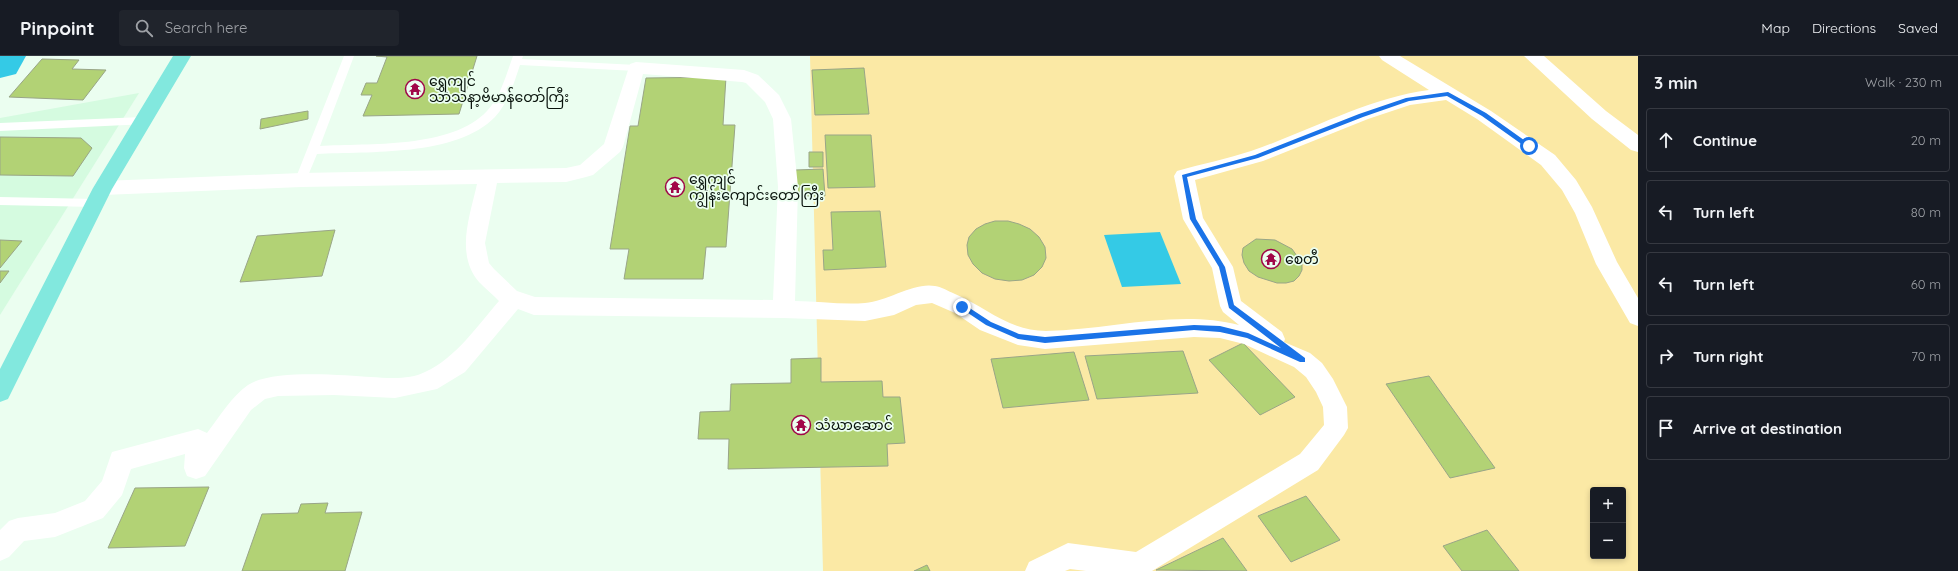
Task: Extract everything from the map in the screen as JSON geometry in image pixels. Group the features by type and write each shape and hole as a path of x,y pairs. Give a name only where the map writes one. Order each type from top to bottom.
{"main road":[{"path":"0,392 100,195 182,56"}],"street":[{"path":"1388,56 1448,94 1484,114 1548,160 1569,185 1585,212 1607,264 1638,317"},
{"path":"1533,56 1637,145"},
{"path":"100,195 301,180 566,175 586,170 601,159 613,147 636,68 744,76 752,79 773,99 782,119 788,187 784,309"},
{"path":"1038,571 1068,556 1138,565 1310,462 1336,428 1335,407 1325,386 1314,370 1231,306 1222,267 1193,219 1184,176 1256,156 1361,115 1408,99 1448,94"},
{"path":"488,176 475,243 479,264 486,275 508,297 534,306 784,309 865,312 894,306 912,297 934,294 962,307 988,324 1018,336 1045,340 1194,328 1220,329 1248,336 1302,360"},
{"path":"0,548 18,530 55,525 94,510 113,487 121,460 198,440 196,468 242,402 258,391 278,386 334,385 395,388 429,382 457,366 514,299"}],"lane":[{"path":"301,180 349,56"},
{"path":"312,150 425,144 465,133 490,114 507,89 518,59 636,68"},
{"path":"0,127 143,121"},
{"path":"0,201 100,195"}],"shaded area":[{"path":"810,56 1638,56 1638,571 823,571"},
{"path":"139,93 0,315 0,118"}],"water":[{"path":"1160,232 1181,284 1122,287 1104,235"}],"building":[{"name":"ရွှေကျင် သာသနာ့ဗိမာန်တော်ကြီး","path":"376,56 477,56 459,114 363,116 372,95 361,95 366,83 377,83 387,57"},
{"path":"42,59 79,60 72,69 106,70 83,100 9,97"},
{"path":"864,68 869,114 815,115 812,70"},
{"name":"ရွှေကျင် ကျွန်းကျောင်းတော်ကြီး","path":"726,77 723,125 735,125 726,247 706,247 703,279 624,279 629,249 610,249 630,126 638,126 646,78"},
{"path":"308,111 308,119 260,129 261,119"},
{"path":"825,135 871,135 875,187 828,188"},
{"path":"0,137 81,138 92,148 73,176 0,175"},
{"path":"809,152 823,152 823,167 809,167"},
{"path":"823,169 825,196 796,196 795,170"},
{"path":"880,211 886,267 824,270 823,250 833,250 831,212"},
{"path":"995,221 1008,221 1019,224 1030,229 1039,237 1045,247 1046,258 1042,267 1034,275 1022,280 1009,281 995,279 982,273 973,264 968,255 967,245 969,237 976,229"},
{"path":"335,230 322,276 240,282 257,236"},
{"name":"စေတီ","path":"1256,239 1275,240 1292,249 1302,263 1302,270 1299,276 1294,281 1277,283 1258,277 1249,271 1244,263 1242,255 1243,248"},
{"path":"0,240 22,241 0,268"},
{"path":"0,271 9,271 0,283"},
{"path":"1243,343 1295,397 1260,415 1209,360"},
{"path":"1183,351 1198,393 1097,399 1085,356"},
{"path":"1074,352 1089,400 1003,408 991,359"},
{"name":"သံဃာဆောင်","path":"821,358 821,382 882,381 883,397 900,397 905,443 887,444 888,466 728,469 729,439 698,439 700,412 730,411 731,384 791,383 791,359"},
{"path":"1429,376 1495,468 1450,478 1386,384"},
{"path":"209,487 185,546 108,548 135,488"},
{"path":"1306,496 1340,540 1291,562 1258,516"},
{"path":"328,503 325,513 362,512 345,571 242,571 262,514 298,513 301,504"},
{"path":"1487,530 1519,571 1462,571 1443,546"},
{"path":"1223,538 1247,571 1156,570"},
{"path":"927,565 930,571 914,571"}],"waterway":[{"path":"0,63 3,56"}],"place":[{"name":"ရွှေကျင် သာသနာ့ဗိမာန်တော်ကြီး","path":"415,89"},
{"name":"ရွှေကျင် ကျွန်းကျောင်းတော်ကြီး","path":"675,187"},
{"name":"စေတီ","path":"1271,259"},
{"name":"သံဃာဆောင်","path":"801,425"}],"route":[{"path":"962,307 988,324 1018,336 1045,340 1194,328 1220,329 1248,336 1302,360 1231,306 1222,267 1193,219 1184,176 1256,156 1316,134 1361,115 1408,99 1448,94 1484,114 1529,146"}]}
